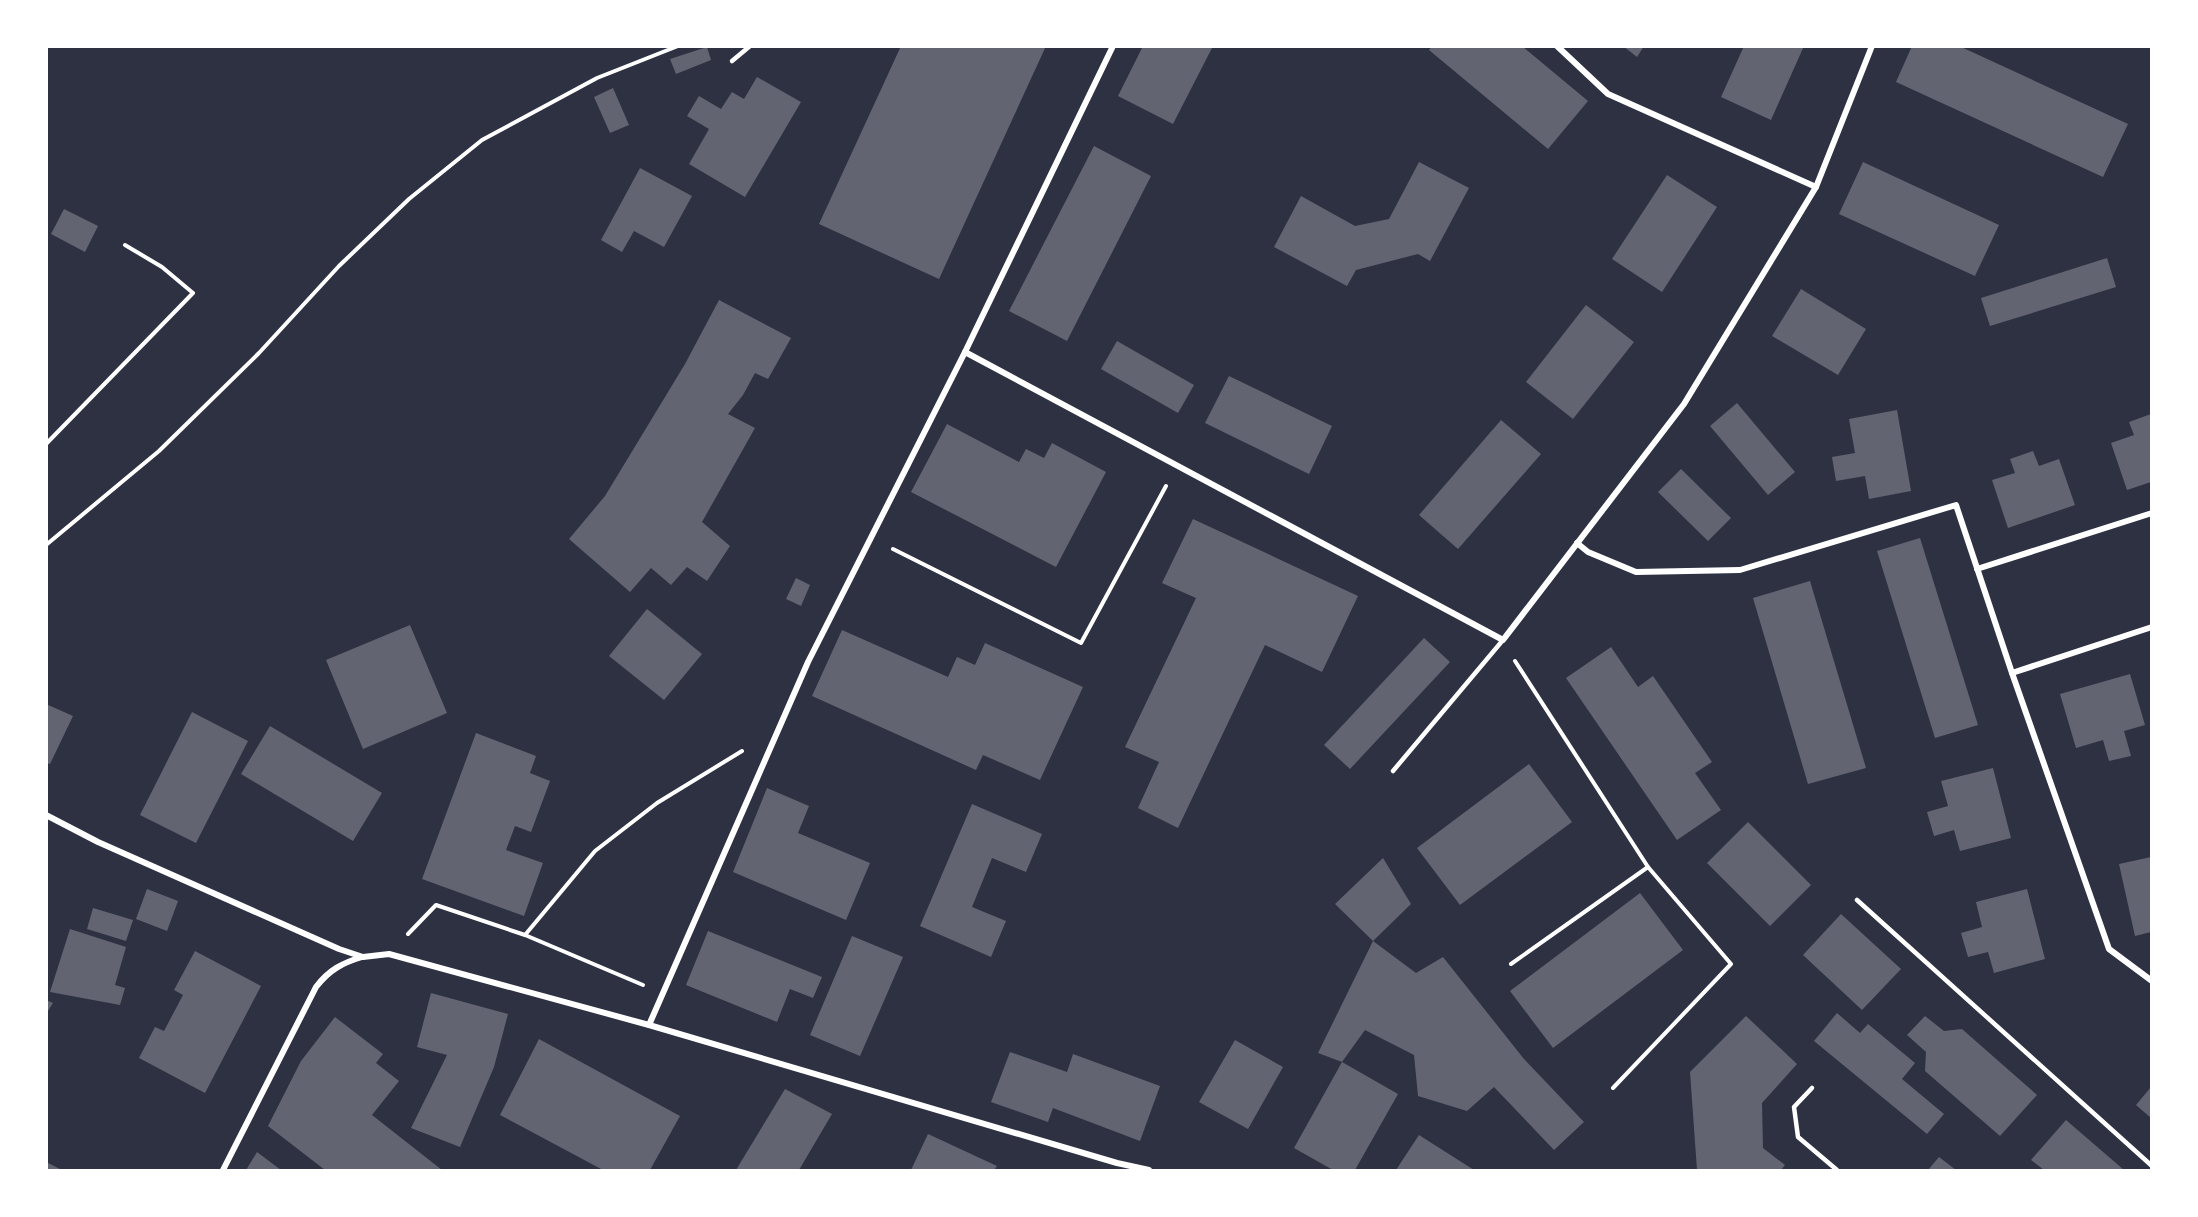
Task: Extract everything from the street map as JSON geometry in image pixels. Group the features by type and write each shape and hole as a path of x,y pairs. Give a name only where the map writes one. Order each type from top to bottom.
{"street":[{"path":"649,1025 808,662 965,352 1113,46"},
{"path":"1557,46 1608,94 1816,187"},
{"path":"965,352 1503,639 1684,404 1816,187 1872,46"},
{"path":"1577,543 1588,552 1636,572 1740,570 1956,505 2012,673 2109,948 2151,981"},
{"path":"1977,569 2151,513"},
{"path":"2012,673 2151,627"},
{"path":"46,815 98,842 339,949 363,957"},
{"path":"223,1170 316,987 326,974 337,966 363,957 389,954 649,1025 1117,1163 1149,1170"},
{"path":"1114,1170 1117,1163"}],"lane":[{"path":"732,61 750,46"},
{"path":"1393,771 1503,639"},
{"path":"1857,900 2151,1166"},
{"path":"1812,1088 1794,1107 1798,1137 1837,1170"}],"path":[{"path":"46,545 159,451 259,353 339,266 409,199 483,140 597,78 678,46"},
{"path":"46,444 193,293 162,267 124,245"},
{"path":"870,538 1081,643 1177,465"},
{"path":"1503,639 1522,674 1648,867 1731,964 1613,1088"},
{"path":"525,935 595,851 657,803 777,730"},
{"path":"1510,964 1648,867"},
{"path":"389,954 436,904 525,935 663,994"}],"building":[{"path":"901,46 1046,46 939,279 819,224"},
{"path":"1143,46 1213,46 1173,124 1118,96"},
{"path":"1432,46 1522,46 1588,101 1548,149 1429,50"},
{"path":"1623,46 1644,46 1637,57"},
{"path":"1744,46 1804,46 1771,120 1721,97"},
{"path":"1912,46 1959,46 2128,124 2103,177 1896,82"},
{"path":"707,47 711,60 676,74 670,59"},
{"path":"757,77 801,102 745,197 689,164 709,129 687,116 699,96 721,109 732,92 744,99"},
{"path":"613,88 629,125 610,133 594,97"},
{"path":"1094,146 1151,176 1067,341 1009,311"},
{"path":"1419,162 1469,188 1430,261 1418,254 1356,270 1347,286 1274,247 1301,196 1355,226 1389,219"},
{"path":"1863,162 1999,225 1975,276 1839,214"},
{"path":"640,168 692,196 664,247 634,231 622,252 601,240"},
{"path":"1667,175 1717,207 1662,292 1612,259"},
{"path":"64,209 98,226 85,252 51,234"},
{"path":"2107,258 2116,287 1990,326 1981,298"},
{"path":"1801,289 1866,329 1838,375 1772,336"},
{"path":"719,300 791,338 768,379 755,373 743,395 728,414 755,428 702,522 730,546 707,581 687,567 671,585 651,568 630,592 569,539 605,496 685,364"},
{"path":"1586,305 1634,342 1573,419 1526,382"},
{"path":"1117,341 1194,385 1178,413 1101,369"},
{"path":"1229,376 1332,426 1309,474 1205,423"},
{"path":"1737,403 1795,472 1768,495 1710,426"},
{"path":"1897,410 1911,491 1869,499 1865,476 1836,481 1832,457 1855,453 1849,419"},
{"path":"2151,414 2151,482 2127,490 2111,443 2134,435 2129,422"},
{"path":"1501,420 1541,454 1458,549 1419,515"},
{"path":"947,424 1019,462 1026,449 1044,458 1052,443 1106,472 1056,567 911,492"},
{"path":"2033,451 2039,466 2059,459 2075,505 2008,528 1992,480 2015,473 2010,459"},
{"path":"1681,469 1731,518 1708,541 1658,492"},
{"path":"1193,519 1358,596 1322,672 1265,645 1178,828 1138,808 1159,762 1125,747 1196,598 1162,583"},
{"path":"1920,538 1978,725 1935,738 1877,551"},
{"path":"796,578 810,585 801,606 786,599"},
{"path":"1810,581 1866,768 1808,784 1753,598"},
{"path":"647,609 702,654 664,700 609,656"},
{"path":"410,625 447,713 363,749 326,660"},
{"path":"842,630 948,677 957,657 975,665 985,643 1083,687 1040,780 983,755 976,770 812,696"},
{"path":"1424,638 1450,662 1350,769 1324,745"},
{"path":"1611,647 1638,687 1653,676 1712,762 1695,773 1721,810 1677,840 1566,678"},
{"path":"2130,674 2145,725 2124,731 2131,756 2109,761 2103,740 2076,748 2060,694"},
{"path":"46,704 73,716 50,764 46,763"},
{"path":"192,712 248,741 196,843 140,815"},
{"path":"270,726 382,793 353,841 241,774"},
{"path":"476,733 536,756 530,773 550,781 531,832 515,826 506,850 543,863 524,916 422,879"},
{"path":"1529,764 1572,822 1460,905 1417,848"},
{"path":"1993,768 2011,838 1960,851 1954,830 1934,836 1927,812 1948,806 1941,781"},
{"path":"767,788 809,806 798,833 870,863 846,920 733,872"},
{"path":"972,804 1042,834 1026,872 992,858 972,907 1006,921 991,957 920,926"},
{"path":"1748,822 1811,885 1770,926 1707,863"},
{"path":"2151,857 2151,932 2135,936 2119,864"},
{"path":"1383,858 1411,904 1373,941 1335,904"},
{"path":"147,889 178,901 167,931 136,919"},
{"path":"2027,889 2045,959 1994,973 1988,952 1968,957 1961,933 1982,927 1976,902"},
{"path":"1640,893 1683,950 1553,1048 1510,991"},
{"path":"93,908 133,920 126,941 87,929"},
{"path":"1841,914 1901,969 1862,1010 1803,955"},
{"path":"70,929 126,947 115,985 125,988 120,1005 50,992"},
{"path":"708,931 822,977 813,998 790,989 777,1022 686,985"},
{"path":"852,936 903,957 860,1056 810,1035"},
{"path":"1373,941 1416,973 1443,957 1524,1059 1584,1122 1554,1150 1494,1087 1467,1111 1418,1096 1414,1055 1365,1030 1342,1062 1318,1053"},
{"path":"195,951 261,986 205,1093 139,1058 155,1027 164,1031 183,995 174,990"},
{"path":"431,993 508,1014 494,1067 460,1147 411,1128 447,1055 417,1047"},
{"path":"46,1000 53,1003 46,1014"},
{"path":"1837,1013 1860,1033 1868,1024 1915,1063 1902,1079 1944,1114 1927,1134 1814,1041"},
{"path":"1746,1016 1797,1064 1762,1103 1763,1148 1785,1165 1781,1170 1697,1170 1690,1072"},
{"path":"1925,1016 1944,1031 1962,1029 2037,1095 2000,1136 1925,1071 1926,1052 1907,1035"},
{"path":"335,1017 383,1054 376,1063 399,1081 372,1115 442,1170 325,1170 268,1126 301,1061"},
{"path":"539,1039 680,1116 650,1170 603,1170 500,1115"},
{"path":"1235,1040 1283,1067 1248,1129 1199,1102"},
{"path":"1010,1052 1067,1072 1073,1054 1160,1086 1140,1141 1053,1108 1048,1122 991,1102"},
{"path":"1342,1062 1398,1094 1355,1170 1333,1170 1294,1148"},
{"path":"2151,1087 2151,1118 2136,1105"},
{"path":"785,1089 832,1114 799,1170 736,1170"},
{"path":"2066,1120 2124,1170 2044,1170 2031,1160"},
{"path":"928,1134 997,1166 994,1170 911,1170"},
{"path":"1419,1135 1474,1170 1396,1170"},
{"path":"257,1152 281,1170 246,1170"},
{"path":"1939,1157 1956,1170 1928,1170"},
{"path":"46,1162 62,1170 46,1170"}]}
